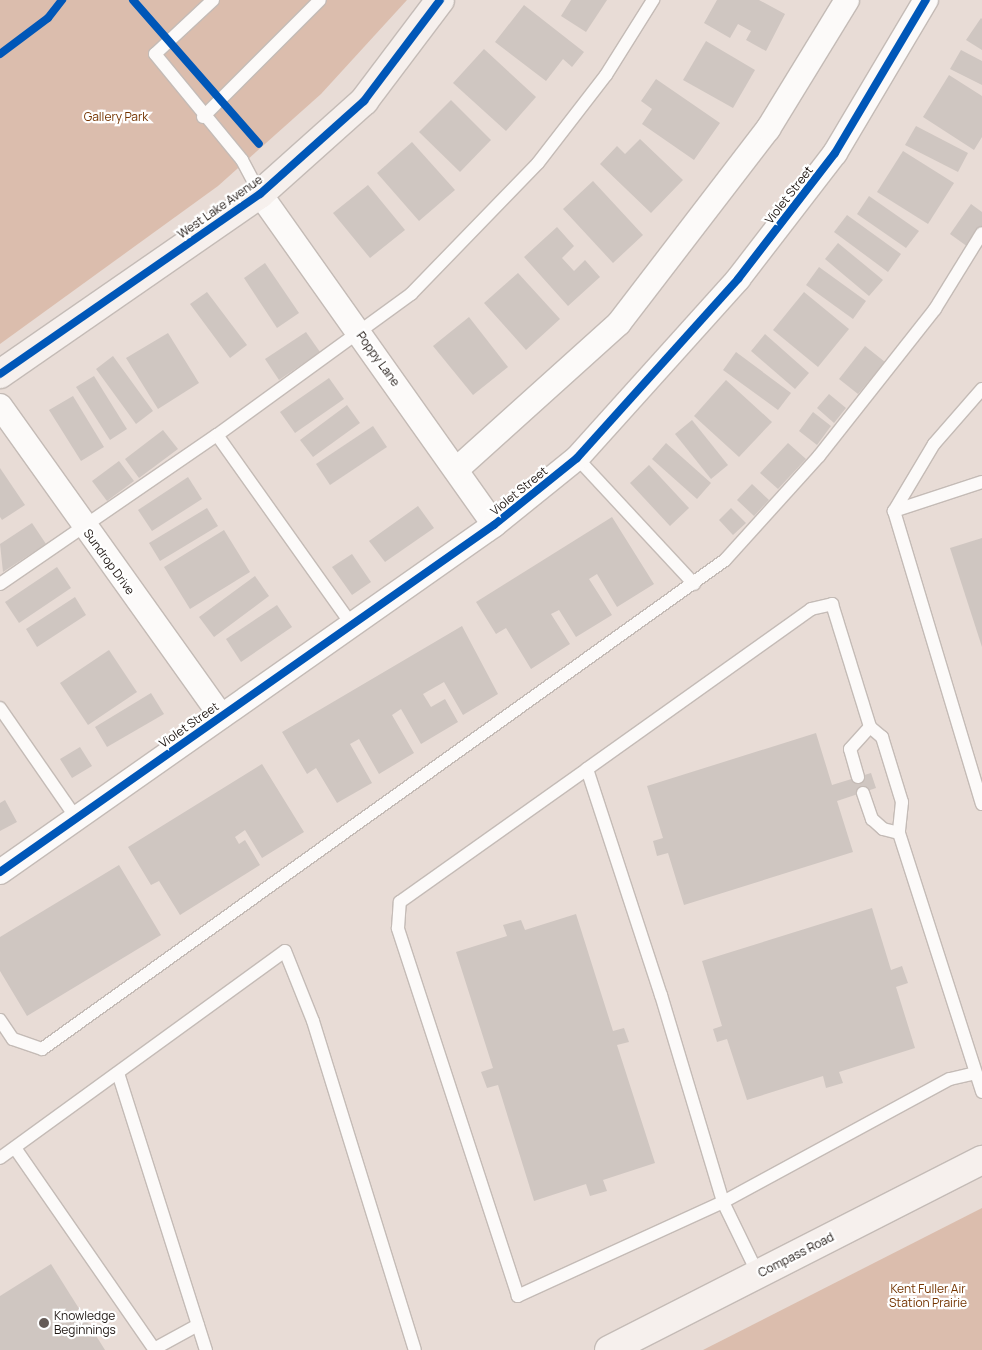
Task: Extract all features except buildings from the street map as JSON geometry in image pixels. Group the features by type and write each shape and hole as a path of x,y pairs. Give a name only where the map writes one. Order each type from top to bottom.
{"street":[{"name":"West Lake Avenue","path":"0,374 260,194 364,101 440,0"},
{"path":"457,469 619,323 768,129 847,0"},
{"name":"Violet Street","path":"0,872 494,525 577,458 738,279 835,153 926,0"},
{"name":"Poppy Lane","path":"260,194 457,469 494,525"},
{"name":"Sundrop Drive","path":"0,406 84,527 221,716"},
{"name":"Compass Road","path":"609,1350 982,1160"}],"lane":[{"path":"213,0 155,54 242,160 260,194"},
{"path":"204,116 320,0"},
{"path":"0,584 360,334 445,261 538,163 606,75 653,0"},
{"path":"0,1020 12,1038 42,1050 725,560 819,456 935,309 982,233"},
{"path":"982,390 934,444 894,511 982,804"},
{"path":"217,435 352,625"},
{"path":"577,458 694,584"},
{"path":"894,511 982,482"},
{"path":"975,1073 950,1079 723,1202 518,1296 398,928 400,902 811,609 832,604 870,727 882,736 902,802 898,833 982,1092"},
{"path":"0,708 77,819"},
{"path":"858,777 850,749 870,727"},
{"path":"586,769 662,995 723,1202 758,1274"},
{"path":"863,792 872,819 883,830 898,833"},
{"path":"0,1158 285,951 313,1021 415,1350"},
{"path":"118,1073 206,1350"},
{"path":"15,1148 154,1349 198,1324"}],"green space":[{"name":"Gallery Park","path":"0,0 407,0 321,94 218,186 0,344"},
{"name":"Kent Fuller Air Station Prairie","path":"982,1208 982,1350 703,1350"}],"cycle path":[{"path":"0,54 48,18 62,0"},
{"path":"133,0 259,144"},
{"path":"0,374 260,194 364,101 440,0"},
{"path":"0,872 494,525 577,458 738,279 835,153 926,0"}],"place":[{"name":"Knowledge Beginnings","path":"44,1323"}]}
